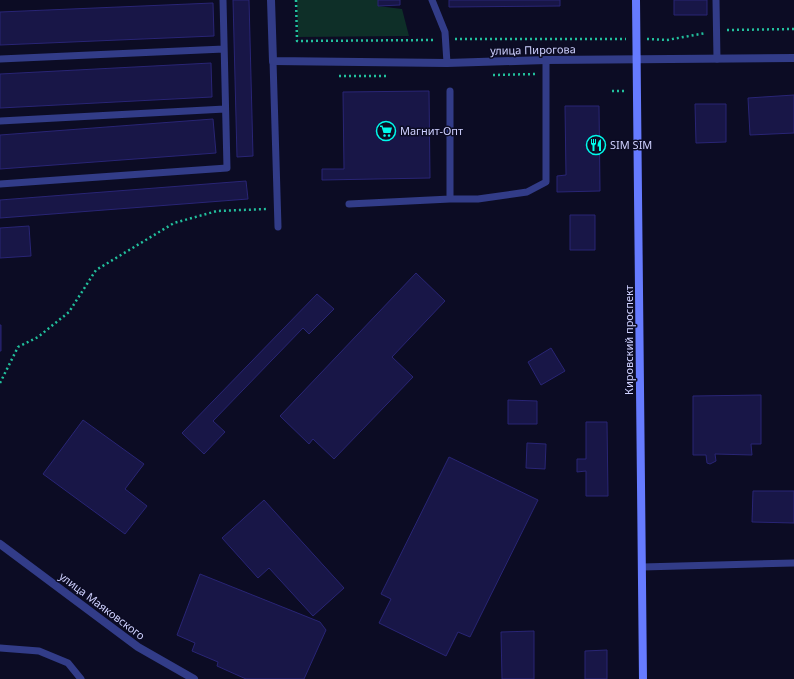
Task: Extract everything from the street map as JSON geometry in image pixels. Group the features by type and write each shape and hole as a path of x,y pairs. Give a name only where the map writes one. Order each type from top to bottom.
{"main road":[{"name":"Кировский проспект","path":"636,0 638,60 643,679"}],"street":[{"path":"271,0 273,61"},
{"name":"улица Пирогова","path":"273,61 447,63 546,60 794,58"},
{"name":"улица Маяковского","path":"0,544 138,647 194,679"}],"lane":[{"path":"0,184 227,168 223,0"},
{"path":"432,0 445,32 447,63"},
{"path":"716,0 717,59"},
{"path":"0,59 224,49"},
{"path":"349,204 478,199 527,192 546,182 546,60"},
{"path":"273,61 278,227"},
{"path":"450,91 450,199"},
{"path":"0,121 225,108"},
{"path":"642,567 794,563"},
{"path":"0,648 39,651 68,663 81,679"}],"path":[{"path":"612,40 668,40 717,30 794,29"},
{"path":"0,384 18,347 38,337 69,312 96,270 174,223 217,212 277,208"}],"green space":[{"path":"297,0 378,0 378,6 402,9 409,36 298,37"}],"building":[{"path":"233,0 249,0 253,156 237,157"},
{"path":"378,0 400,0 400,5 378,6"},
{"path":"449,0 560,0 560,6 449,7"},
{"path":"674,0 707,0 707,15 674,15"},
{"path":"213,3 214,36 0,45 0,12"},
{"path":"211,63 212,97 0,108 0,74"},
{"name":"Магнит-Опт","path":"429,91 430,178 322,180 322,169 344,169 343,92"},
{"path":"794,95 794,133 750,135 748,98"},
{"path":"695,104 726,104 726,142 696,143"},
{"path":"565,106 599,106 600,191 557,192 557,176 566,175"},
{"path":"213,119 216,153 0,169 0,135"},
{"path":"246,181 248,199 0,218 0,200"},
{"path":"570,215 595,215 595,250 570,250"},
{"path":"29,226 31,256 0,258 0,228"},
{"path":"416,273 445,301 392,357 413,377 334,459 313,439 309,444 280,416"},
{"path":"317,294 334,309 309,334 303,328 213,421 225,432 204,454 182,433"},
{"path":"1,325 1,351 0,351"},
{"path":"551,348 565,371 541,385 528,362"},
{"path":"761,395 761,444 751,444 752,455 715,454 716,461 710,464 707,463 706,455 693,455 693,396"},
{"path":"508,400 537,401 537,424 508,424"},
{"path":"83,420 144,464 125,489 147,506 125,534 43,474"},
{"path":"586,422 607,422 608,496 586,496 586,471 577,472 577,459 586,459"},
{"path":"527,443 546,444 545,469 526,468"},
{"path":"449,457 538,500 470,637 458,632 446,656 379,623 391,599 381,594"},
{"path":"753,491 794,491 794,523 752,522"},
{"path":"264,500 344,588 313,616 269,568 258,578 222,538"},
{"path":"200,574 320,622 326,630 304,679 246,679 217,666 218,662 192,651 195,643 177,635"},
{"path":"534,631 534,679 502,679 501,632"},
{"path":"607,650 607,679 585,679 585,651"}],"place":[{"name":"Магнит-Опт","path":"386,131"},
{"name":"SIM SIM","path":"596,145"}]}
